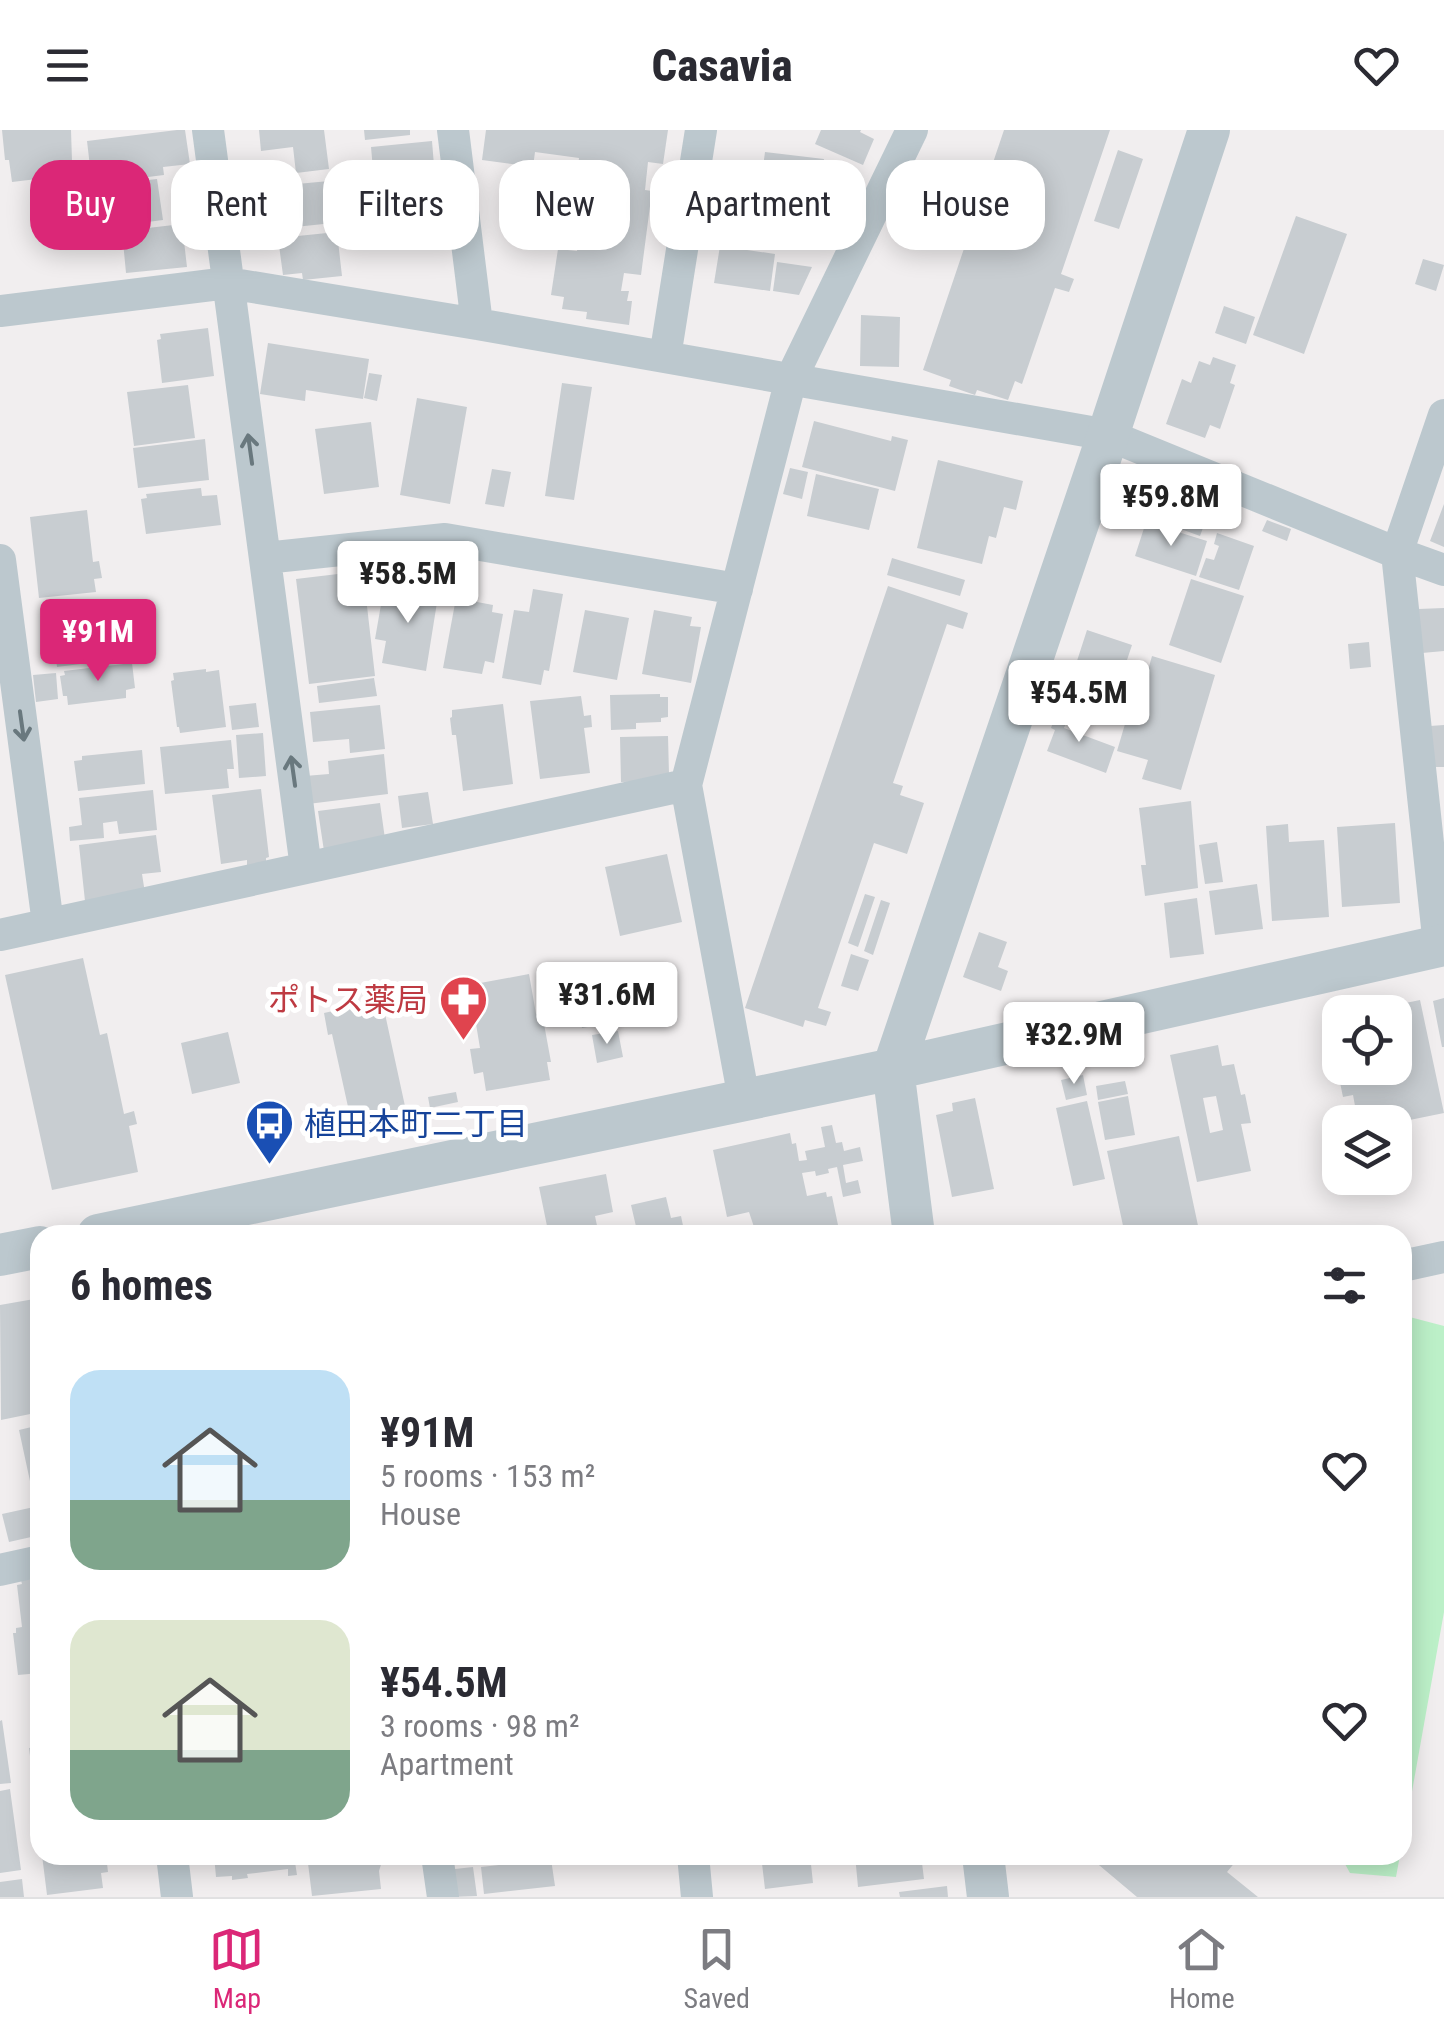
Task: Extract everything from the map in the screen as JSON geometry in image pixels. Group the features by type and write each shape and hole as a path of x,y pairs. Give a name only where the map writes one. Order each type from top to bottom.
{"street":[{"path":"208,130 306,868"},
{"path":"453,130 477,324"},
{"path":"665,357 701,130"},
{"path":"744,1100 686,786 791,379 912,130"},
{"path":"913,1225 892,1069 1209,130"},
{"path":"0,311 228,283 1108,435 1444,570"},
{"path":"146,1225 892,1069 1441,946 1397,553 1444,415"},
{"path":"265,558 444,539 737,589"},
{"path":"0,560 48,924"},
{"path":"0,934 686,786"},
{"path":"0,1256 30,1249"},
{"path":"1412,1264 1444,1257"},
{"path":"0,1570 30,1564"},
{"path":"173,1865 177,1897"},
{"path":"439,1865 443,1897"},
{"path":"694,1865 698,1897"},
{"path":"985,1865 988,1897"}],"green space":[{"path":"1412,1318 1444,1326 1444,1612 1412,1792"},
{"path":"1346,1865 1398,1865 1396,1877 1350,1873"}],"building":[{"path":"2,130 71,130 72,160 30,160 30,180 12,182 9,160 5,160"},
{"path":"185,130 189,160 171,160 171,166 163,167 164,175 151,177 151,160 89,160 87,141"},
{"path":"259,130 324,130 328,160 323,160 323,170 303,172 303,160 294,160 293,147 261,151"},
{"path":"364,130 410,130 410,135 365,140"},
{"path":"486,130 668,130 664,160 648,162 645,190 650,191 650,206 641,275 624,273 621,291 629,291 627,301 632,301 629,325 586,319 587,312 562,309 564,297 551,295 558,250 630,250 630,160 579,160 535,152 534,160 482,160"},
{"path":"821,130 861,130 874,139 865,160 852,160 815,144"},
{"path":"1004,130 1110,130 1061,274 1074,279 1069,292 1055,288 1022,384 1015,381 1008,400 949,386 951,380 923,370 964,250 1045,250 1045,160 994,160"},
{"path":"432,141 434,160 372,160 371,147"},
{"path":"1118,150 1143,159 1119,229 1094,221"},
{"path":"765,152 824,159 824,160 764,160"},
{"path":"157,179 163,220 151,222 151,180"},
{"path":"323,182 323,224 303,226 303,183"},
{"path":"1296,216 1347,234 1304,354 1253,335"},
{"path":"171,225 171,250 185,250 187,267 126,273 124,250 151,250 151,228"},
{"path":"323,233 323,250 339,250 342,276 303,280 302,273 283,275 280,250 303,250 303,235"},
{"path":"719,250 775,254 770,291 714,283"},
{"path":"1423,259 1444,265 1436,291 1415,284"},
{"path":"777,262 812,267 799,295 773,291"},
{"path":"1224,306 1255,317 1246,344 1215,333"},
{"path":"861,315 900,317 899,367 860,366"},
{"path":"208,328 214,376 162,383 157,340 161,339 160,334"},
{"path":"268,343 369,359 363,399 306,390 305,401 260,394"},
{"path":"1213,357 1236,365 1230,383 1235,385 1220,429 1210,425 1205,438 1166,424 1182,379 1191,383 1199,361 1210,365"},
{"path":"369,373 382,375 377,401 364,398"},
{"path":"562,383 592,387 574,500 545,496"},
{"path":"188,385 195,438 134,446 127,392"},
{"path":"417,398 467,407 450,504 400,495"},
{"path":"814,421 891,441 892,436 908,440 895,491 802,467"},
{"path":"371,422 379,487 324,494 315,429"},
{"path":"205,439 209,480 138,488 133,448"},
{"path":"938,460 1023,481 1016,510 1004,507 996,538 989,536 982,564 917,548"},
{"path":"790,468 808,472 802,499 783,494"},
{"path":"492,469 511,472 504,507 485,504"},
{"path":"816,474 879,489 869,530 807,516"},
{"path":"1160,483 1220,505 1212,528 1204,525 1200,536 1148,517"},
{"path":"201,488 202,496 217,495 221,525 146,534 141,499 147,498 146,494"},
{"path":"1444,504 1444,547 1430,541"},
{"path":"87,510 93,562 99,561 102,578 94,579 96,592 39,598 30,517"},
{"path":"1267,520 1291,529 1287,541 1262,531"},
{"path":"1146,522 1207,541 1196,576 1135,556"},
{"path":"1217,533 1254,546 1239,590 1199,577 1206,558 1214,560 1219,546 1214,544"},
{"path":"892,558 965,580 960,596 887,575"},
{"path":"363,571 375,676 309,684 296,579"},
{"path":"1191,579 1244,596 1221,663 1169,645"},
{"path":"393,582 439,590 426,671 382,663 386,641 375,639 382,599 390,600"},
{"path":"888,586 968,613 963,629 947,624 893,783 903,786 900,795 924,803 907,854 874,843 818,1008 831,1012 826,1026 805,1020 803,1027 745,1008"},
{"path":"533,589 563,594 549,671 544,670 541,685 502,678 514,610 529,612"},
{"path":"456,598 493,605 492,612 503,614 494,663 485,661 482,674 443,668"},
{"path":"1444,608 1444,651 1422,653 1418,609"},
{"path":"585,610 629,618 617,680 573,672"},
{"path":"654,610 692,617 690,626 701,627 691,683 642,674"},
{"path":"122,614 127,658 57,667 51,623 81,619 83,628 95,627 94,618"},
{"path":"1087,630 1132,645 1112,705 1091,698 1099,671 1076,664"},
{"path":"1369,642 1371,667 1350,669 1348,644"},
{"path":"1152,656 1215,675 1181,790 1142,779 1148,760 1117,751 1133,697 1140,699"},
{"path":"132,663 135,688 126,690 126,698 68,705 60,676 65,675 64,671"},
{"path":"219,670 226,727 180,733 173,673"},
{"path":"56,673 58,699 36,702 33,675"},
{"path":"374,678 377,696 319,703 317,686"},
{"path":"610,695 668,697 668,717 661,718 661,722 636,723 636,729 611,730"},
{"path":"581,696 584,716 591,715 592,727 584,728 590,773 540,779 530,701"},
{"path":"256,703 259,727 232,730 229,706"},
{"path":"503,704 513,784 463,791 456,735 452,735 452,710"},
{"path":"380,705 385,749 350,753 349,739 313,742 310,712"},
{"path":"1059,706 1071,710 1064,728 1115,747 1106,773 1047,751"},
{"path":"1444,725 1444,767 1433,767 1430,726"},
{"path":"263,733 266,776 239,778 236,735"},
{"path":"668,736 669,774 661,781 621,782 620,737"},
{"path":"231,740 234,769 227,769 229,788 165,794 160,747"},
{"path":"142,750 145,784 78,791 74,761 82,760 82,756"},
{"path":"384,754 388,794 308,804 305,776 329,774 328,761"},
{"path":"261,789 269,857 266,864 247,867 247,860 221,864 212,795"},
{"path":"153,790 157,830 119,834 117,821 103,823 104,838 70,841 69,827 82,825 79,798"},
{"path":"428,792 433,824 402,828 398,796"},
{"path":"1191,801 1198,888 1145,896 1141,865 1146,865 1139,808"},
{"path":"380,803 385,839 324,851 318,811"},
{"path":"1395,823 1400,903 1342,907 1337,827"},
{"path":"1288,824 1289,842 1324,840 1329,917 1272,921 1266,826"},
{"path":"156,835 161,872 142,874 145,893 85,901 79,845"},
{"path":"1217,842 1223,882 1205,884 1199,845"},
{"path":"667,854 682,922 620,936 605,867"},
{"path":"1257,884 1263,929 1215,935 1209,891"},
{"path":"865,894 875,897 858,947 848,943"},
{"path":"1197,898 1204,954 1170,958 1164,903"},
{"path":"881,900 890,903 873,955 864,951"},
{"path":"979,932 1007,942 998,967 1008,971 1001,991 963,977"},
{"path":"851,954 869,960 858,991 841,986"},
{"path":"83,958 100,1035 107,1033 124,1114 134,1111 137,1124 129,1126 138,1172 52,1190 5,975"},
{"path":"529,974 536,1014 542,1013 551,1062 547,1062 550,1080 486,1091 483,1072 474,1074 470,1049 480,1048 464,986"},
{"path":"608,990 615,1022 582,1028 575,997"},
{"path":"1444,998 1444,1047 1442,1047 1433,1001"},
{"path":"382,1000 408,1120 318,1141 316,1133 352,1125 324,1013"},
{"path":"1420,1000 1444,1113 1412,1120 1412,1105 1355,1105 1353,1095 1343,1097 1341,1085 1412,1085 1412,1002"},
{"path":"618,1031 623,1057 597,1063 592,1035"},
{"path":"228,1032 240,1083 192,1094 181,1043"},
{"path":"1218,1045 1222,1066 1234,1064 1251,1123 1241,1124 1251,1171 1197,1182 1170,1055","holes":["1216,1096 1223,1130 1210,1133 1203,1098"]},
{"path":"1083,1075 1087,1095 1066,1100 1061,1080"},
{"path":"1125,1081 1128,1094 1098,1100 1096,1086"},
{"path":"456,1092 458,1102 430,1108 428,1097"},
{"path":"1128,1096 1135,1135 1105,1140 1098,1102"},
{"path":"975,1098 994,1189 952,1197 936,1115 953,1111 952,1103"},
{"path":"1087,1101 1105,1179 1073,1186 1056,1108"},
{"path":"832,1125 836,1143 842,1142 844,1151 860,1147 863,1161 843,1165 846,1183 858,1180 861,1193 843,1197 837,1167 816,1176 815,1171 802,1173 807,1196 826,1192 827,1197 832,1196 838,1225 753,1225 749,1212 727,1217 713,1150 790,1133 799,1161 807,1160 805,1151 825,1147 821,1127"},
{"path":"1179,1136 1198,1225 1123,1225 1107,1151"},
{"path":"606,1174 613,1212 595,1216 597,1225 547,1225 539,1187"},
{"path":"666,1197 671,1218 681,1216 683,1225 636,1225 631,1205"},
{"path":"30,1300 30,1414 1,1420 0,1305"},
{"path":"30,1427 30,1481 19,1430"},
{"path":"30,1508 30,1537 9,1542 2,1514"},
{"path":"30,1579 30,1674 18,1675 13,1633 22,1627 17,1585 22,1584 21,1580"},
{"path":"0,1721 11,1783 0,1784"},
{"path":"10,1789 21,1870 0,1873 0,1791"},
{"path":"43,1865 107,1865 108,1872 101,1873 103,1888 47,1895"},
{"path":"215,1865 295,1865 297,1875 288,1876 288,1869 232,1880 232,1876 216,1877"},
{"path":"308,1865 381,1865 381,1889 312,1896"},
{"path":"552,1865 555,1886 484,1894 481,1867"},
{"path":"762,1865 811,1865 813,1883 765,1889"},
{"path":"856,1865 922,1865 924,1879 858,1887"},
{"path":"1099,1865 1233,1865 1227,1872 1258,1897 1137,1897"},
{"path":"473,1867 477,1896 449,1897 446,1870"},
{"path":"22,1879 24,1897 0,1897 0,1882"},
{"path":"947,1886 948,1897 900,1897 899,1892"}],"place":[{"name":"ポトス薬局","path":"463,1042"},
{"name":"植田本町二丁目","path":"269,1166"}]}
